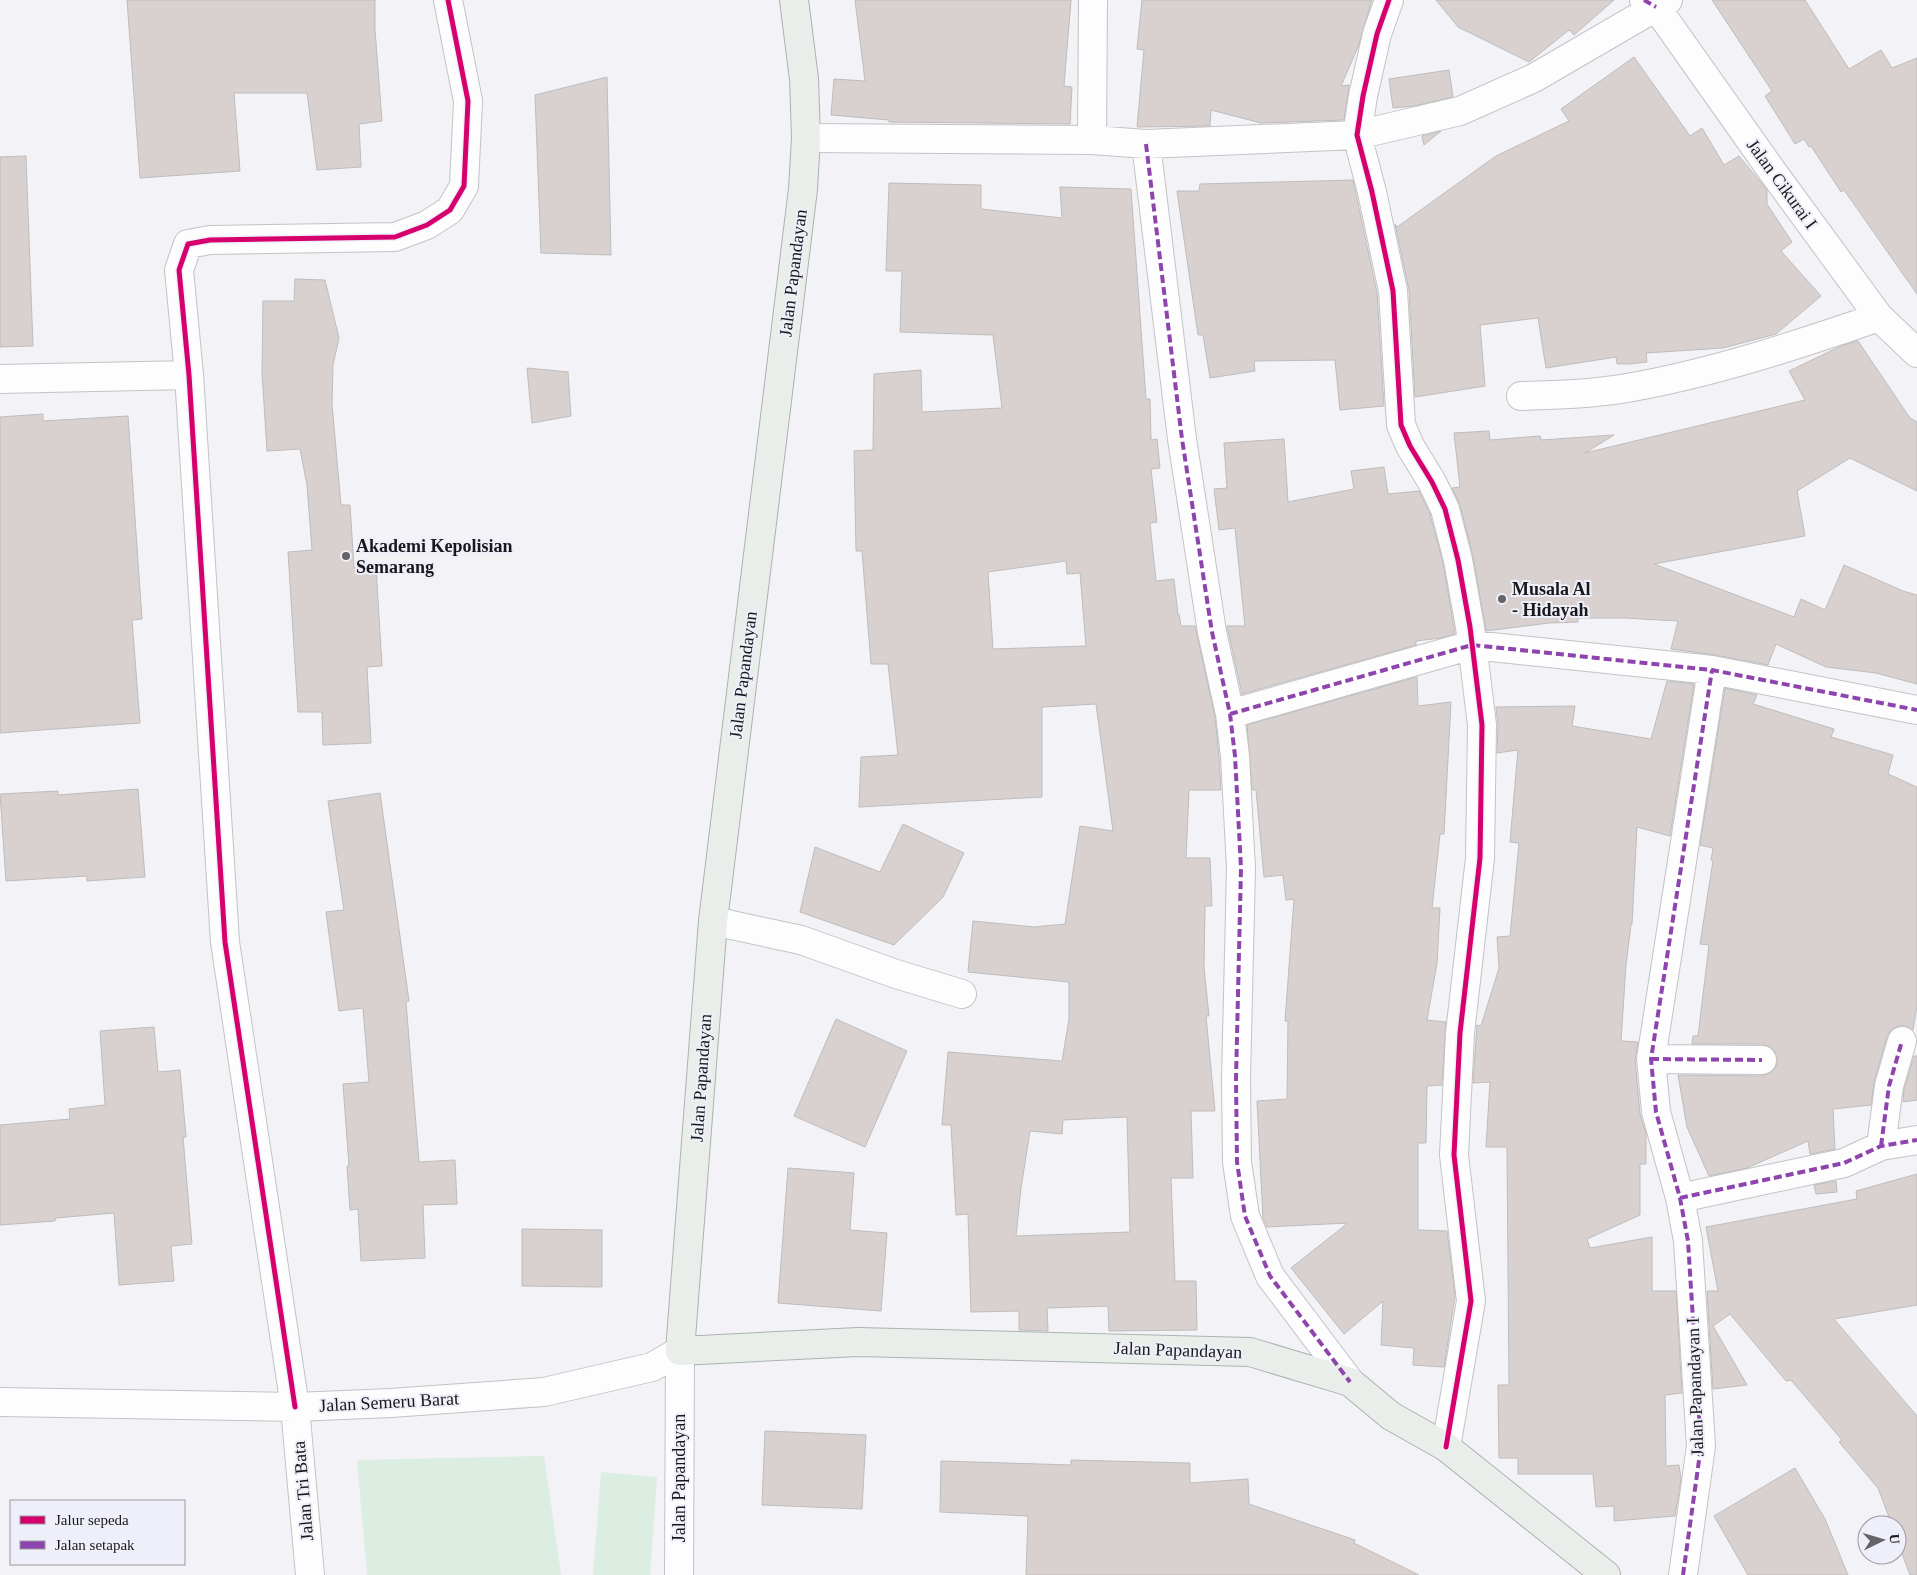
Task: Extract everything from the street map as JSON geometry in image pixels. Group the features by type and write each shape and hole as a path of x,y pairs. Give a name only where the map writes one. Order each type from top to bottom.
{"main road":[{"name":"Jalan Papandayan","path":"794,0 804,79 806,138 804,189 713,921 680,1351 858,1342 1250,1352 1350,1382 1391,1416 1446,1447 1606,1575"}],"street":[{"name":"Jalan Tri Bata","path":"310,1575 295,1407 225,942 189,375 179,270 188,244 210,240 395,237 427,225 450,210 464,186 468,101 448,0"},
{"path":"1092,140 1093,0"},
{"path":"1389,0 1377,34 1356,135 1372,192 1394,291 1401,425 1410,446 1432,482 1445,509 1458,560 1472,645 1482,724 1480,858 1460,1033 1454,1155 1471,1301 1446,1447"},
{"path":"806,138 1092,140 1146,144 1356,135 1460,111 1534,78 1656,2"},
{"name":"Jalan Cikurai I","path":"1656,2 1772,171 1879,317 1917,353"},
{"path":"1146,144 1182,439 1212,632 1230,714 1235,756 1241,868 1237,1162 1245,1216 1270,1276 1350,1382"},
{"path":"1521,396 1570,394 1627,388 1722,367 1879,317"},
{"path":"0,379 189,375"},
{"path":"1230,714 1472,645 1712,670 1917,710"},
{"name":"Jalan Papandayan I","path":"1683,1575 1701,1446 1688,1241 1680,1198 1656,1112 1651,1059 1712,670"},
{"path":"713,921 801,940 896,974 962,994"},
{"path":"1881,1146 1889,1086 1902,1041"},
{"path":"1651,1059 1762,1060"},
{"path":"1680,1198 1844,1163 1881,1146 1917,1140"},
{"name":"Jalan Semeru Barat","path":"0,1402 295,1407 391,1403 544,1392 652,1367 680,1351"},
{"name":"Jalan Papandayan","path":"679,1575 680,1351"}],"green space":[{"path":"544,1456 561,1575 367,1575 357,1460"},
{"path":"601,1472 657,1477 650,1575 593,1575"}],"building":[{"path":"127,0 375,0 375,30 382,121 359,124 361,167 317,170 307,93 234,93 240,171 140,178"},
{"path":"855,0 1071,0 1064,86 1072,87 1070,124 889,122 889,120 831,115 834,79 865,81"},
{"path":"1142,0 1372,0 1358,47 1341,86 1349,85 1344,120 1261,123 1211,110 1210,126 1137,127 1144,50 1137,49"},
{"path":"1436,0 1614,0 1574,35 1569,30 1529,62 1458,27"},
{"path":"1712,0 1805,0 1849,69 1881,50 1892,68 1917,58 1917,294 1844,190 1841,192 1811,146 1809,147 1804,139 1795,144 1765,96 1772,91"},
{"path":"1634,57 1690,136 1702,128 1724,165 1739,156 1767,190 1767,204 1792,242 1781,251 1821,296 1776,334 1723,348 1646,353 1647,362 1630,364 1617,364 1616,357 1546,368 1538,318 1480,325 1485,386 1415,397 1409,290 1395,224 1397,227 1496,156 1569,121 1561,109"},
{"path":"1449,70 1453,97 1414,106 1393,108 1389,79"},
{"path":"607,77 611,255 541,253 535,95"},
{"path":"1441,131 1424,145 1422,136"},
{"path":"26,156 33,346 0,347 0,157"},
{"path":"1353,180 1377,293 1384,406 1340,410 1335,360 1254,361 1255,371 1210,378 1203,335 1198,335 1177,191 1199,191 1200,184"},
{"path":"889,183 981,185 981,209 1062,218 1060,187 1131,189 1146,399 1150,399 1151,440 1157,439 1160,468 1151,469 1157,522 1150,523 1156,581 1174,579 1181,626 1195,626 1215,717 1221,790 1189,790 1186,858 1210,858 1212,906 1205,906 1204,967 1209,1016 1206,1016 1215,1111 1191,1111 1193,1178 1171,1178 1175,1281 1196,1281 1197,1330 1109,1331 1108,1306 1047,1308 1048,1331 1019,1330 1019,1311 971,1312 968,1214 956,1215 951,1125 942,1125 948,1052 1062,1061 1069,1019 1069,982 968,972 973,921 1034,927 1065,924 1080,826 1113,831 1096,704 1042,707 1042,797 859,807 861,757 898,755 888,664 871,664 862,551 856,551 854,451 873,450 874,374 921,370 922,412 1002,408 993,335 900,332 902,271 886,271","holes":["1066,561 1067,574 1080,573 1086,646 993,649 988,572","1127,1117 1130,1232 1016,1236 1030,1131 1062,1134 1063,1120"]},
{"path":"295,279 325,280 339,338 333,365 332,404 341,505 350,505 354,568 376,567 382,666 367,667 371,743 323,745 322,712 298,712 288,552 312,550 307,485 300,449 267,451 262,373 263,301 294,301"},
{"path":"1858,341 1910,418 1917,422 1917,491 1850,458 1797,491 1805,536 1654,564 1794,617 1801,599 1825,610 1844,565 1903,591 1917,595 1917,684 1876,673 1826,667 1776,644 1768,665 1671,649 1678,621 1578,618 1578,622 1549,623 1486,631 1473,556 1460,505 1452,488 1460,487 1454,433 1489,431 1490,440 1540,436 1541,440 1614,435 1585,453 1805,400 1789,371 1841,346"},
{"path":"527,368 568,372 571,416 532,423"},
{"path":"43,414 43,421 128,416 142,619 132,620 140,723 0,733 0,417"},
{"path":"1284,439 1288,502 1354,489 1351,471 1384,467 1388,494 1419,491 1430,514 1443,563 1455,634 1416,641 1416,645 1242,694 1227,626 1245,626 1235,528 1219,530 1214,489 1227,488 1224,443"},
{"path":"1417,677 1418,706 1451,702 1444,834 1440,834 1432,908 1440,908 1437,963 1427,1020 1446,1022 1442,1085 1427,1086 1426,1143 1418,1143 1418,1230 1447,1231 1455,1296 1444,1367 1413,1365 1414,1348 1381,1345 1383,1301 1344,1334 1291,1268 1348,1223 1267,1227 1263,1218 1257,1101 1287,1099 1288,1021 1285,1021 1294,899 1286,900 1283,875 1264,877 1256,790 1252,790 1247,725"},
{"path":"1667,681 1694,684 1670,836 1637,827 1632,924 1626,965 1621,1041 1638,1042 1635,1060 1640,1114 1646,1133 1646,1164 1640,1164 1640,1215 1587,1239 1590,1248 1652,1237 1652,1291 1676,1291 1682,1393 1665,1395 1666,1466 1679,1465 1681,1479 1675,1516 1614,1521 1614,1506 1596,1507 1593,1474 1518,1474 1518,1458 1499,1458 1498,1385 1509,1385 1507,1147 1486,1147 1490,1082 1473,1083 1477,1025 1481,1026 1499,968 1497,937 1510,936 1519,843 1510,842 1518,750 1497,753 1498,725 1496,707 1575,706 1572,726 1651,739"},
{"path":"1725,688 1757,695 1753,704 1834,729 1831,737 1893,755 1888,774 1917,787 1917,1006 1913,1030 1907,1026 1899,1026 1892,1029 1887,1036 1874,1082 1871,1105 1833,1109 1835,1149 1810,1154 1808,1141 1747,1168 1709,1176 1687,1127 1678,1075 1762,1076 1770,1073 1778,1061 1775,1052 1763,1044 1692,1044 1693,1036 1698,1036 1709,945 1700,944 1713,861 1711,860 1713,848 1700,845"},
{"path":"138,789 145,877 87,881 87,876 6,881 0,794 58,791 58,795"},
{"path":"380,793 409,1001 406,1002 419,1162 455,1160 457,1204 423,1205 425,1258 361,1261 358,1209 350,1210 343,1084 369,1082 363,1008 339,1011 326,912 344,910 328,801"},
{"path":"903,824 964,853 943,897 894,945 800,912 815,847 880,872"},
{"path":"836,1019 907,1051 865,1147 794,1116"},
{"path":"154,1027 158,1072 180,1070 186,1137 183,1137 192,1244 171,1246 174,1281 119,1285 114,1213 55,1218 55,1221 0,1225 0,1125 70,1119 69,1109 105,1105 100,1031"},
{"path":"1914,1056 1917,1056 1917,1100 1903,1102 1904,1089"},
{"path":"788,1168 854,1173 850,1230 887,1233 881,1311 778,1303"},
{"path":"1917,1174 1917,1305 1834,1319 1917,1416 1917,1575 1910,1575 1906,1565 1907,1515 1888,1515 1878,1488 1839,1442 1842,1440 1791,1380 1786,1381 1730,1314 1713,1326 1747,1385 1713,1389 1707,1291 1718,1291 1706,1227 1857,1199 1856,1191"},
{"path":"1836,1181 1837,1192 1816,1194 1814,1185"},
{"path":"522,1229 602,1230 602,1287 522,1286"},
{"path":"765,1431 866,1435 862,1509 762,1505"},
{"path":"1071,1460 1190,1463 1190,1483 1248,1479 1249,1504 1355,1540 1354,1543 1419,1575 1026,1575 1028,1516 940,1512 941,1461 1071,1465"},
{"path":"1795,1468 1825,1519 1848,1575 1748,1575 1714,1516"}],"marked path":[{"path":"1644,0 1656,7"},
{"path":"1146,144 1182,439 1212,632 1230,714 1235,756 1241,868 1236,1079 1237,1162 1245,1216 1270,1276 1350,1382"},
{"path":"1230,714 1472,645 1712,670 1917,710"},
{"path":"1683,1575 1701,1446 1688,1241 1680,1198 1656,1112 1651,1059 1712,670"},
{"path":"1881,1146 1889,1086 1902,1041"},
{"path":"1651,1059 1762,1060"},
{"path":"1680,1198 1844,1163 1881,1146 1917,1140"}],"cycle path":[{"path":"295,1407 225,942 189,375 179,270 188,244 210,240 395,237 427,225 450,210 464,186 468,101 448,0"},
{"path":"1389,0 1377,34 1363,96 1357,135 1372,192 1393,291 1401,425 1410,446 1432,482 1445,509 1458,560 1470,627 1482,725 1480,858 1460,1033 1454,1155 1471,1301 1446,1447"}],"place":[{"name":"Akademi Kepolisian Semarang","path":"346,556"},
{"name":"Musala Al - Hidayah","path":"1502,599"}]}
